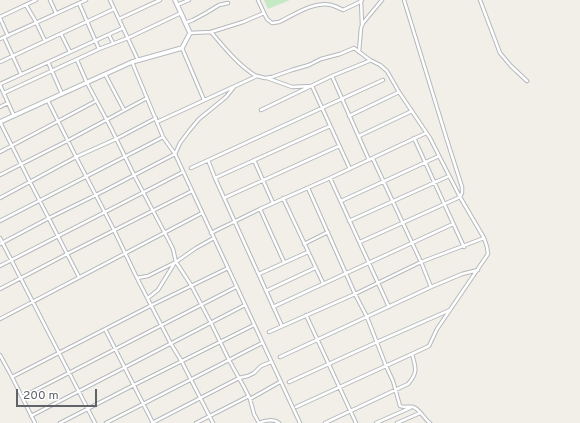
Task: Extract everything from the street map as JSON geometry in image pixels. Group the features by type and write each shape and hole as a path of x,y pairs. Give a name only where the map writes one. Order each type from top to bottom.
{"street":[{"path":"8,36 0,17 36,0"},
{"path":"50,0 56,13"},
{"path":"0,39 86,0"},
{"path":"111,0 138,60"},
{"path":"119,19 160,0"},
{"path":"175,0 190,33"},
{"path":"177,5 189,0"},
{"path":"258,0 267,19 272,23 279,22 313,5 331,5 343,10 361,0"},
{"path":"361,0 362,26"},
{"path":"359,53 360,28 382,0"},
{"path":"360,242 460,197 462,193 462,187 404,0"},
{"path":"480,0 500,53 510,66 527,81"},
{"path":"79,3 100,49"},
{"path":"185,23 200,17 218,5 228,3"},
{"path":"26,5 45,41"},
{"path":"0,62 114,9"},
{"path":"4,93 181,13"},
{"path":"190,33 210,32 243,22 264,13"},
{"path":"14,116 0,85 123,28"},
{"path":"210,32 240,64 257,76 292,88 312,86"},
{"path":"79,277 0,122 132,62 182,48 190,33"},
{"path":"61,34 70,52"},
{"path":"109,35 113,43"},
{"path":"4,37 21,74"},
{"path":"182,48 204,100"},
{"path":"265,78 309,65 321,59 340,54 354,48 359,53 380,65 387,71 399,92 430,138 460,197 484,238 489,253 437,329 429,346 296,407"},
{"path":"77,60 96,101 173,249 175,263 191,286 211,323 249,398 254,414 259,423 269,420 277,421 279,423"},
{"path":"261,110 332,76 370,60"},
{"path":"48,62 62,94"},
{"path":"132,62 163,137 175,154 184,172 300,423"},
{"path":"105,74 124,110"},
{"path":"157,122 257,76"},
{"path":"332,76 349,116 393,202 431,287"},
{"path":"191,168 383,80"},
{"path":"1,243 175,154 180,143 199,119 226,97 234,86"},
{"path":"312,86 350,169"},
{"path":"349,116 399,92"},
{"path":"0,175 147,98"},
{"path":"48,101 67,141 126,253 137,278 213,423"},
{"path":"0,152 96,101"},
{"path":"0,107 8,103"},
{"path":"359,136 412,111"},
{"path":"0,198 98,146 116,139 156,118"},
{"path":"215,178 330,126"},
{"path":"211,233 283,198 350,169 426,133"},
{"path":"0,221 163,137"},
{"path":"414,138 464,247"},
{"path":"224,198 340,146"},
{"path":"340,201 439,156"},
{"path":"208,160 282,326"},
{"path":"254,160 273,203"},
{"path":"0,266 184,172"},
{"path":"350,221 449,176"},
{"path":"330,178 389,307"},
{"path":"308,188 355,294 367,317 402,408 412,407 418,410 430,423"},
{"path":"0,289 192,191"},
{"path":"283,198 323,283"},
{"path":"260,209 284,262"},
{"path":"0,319 202,213"},
{"path":"273,307 453,224"},
{"path":"304,244 328,232"},
{"path":"0,238 1,243 12,260 95,423"},
{"path":"137,278 148,276 175,263 196,248 214,238"},
{"path":"269,332 355,294 421,262 440,254 464,247 484,238"},
{"path":"259,274 308,252"},
{"path":"148,298 158,290 175,263"},
{"path":"12,377 152,305 228,268"},
{"path":"266,291 316,268"},
{"path":"280,357 431,287 478,269"},
{"path":"22,397 236,287"},
{"path":"31,416 245,305"},
{"path":"289,382 451,309"},
{"path":"306,316 356,423"},
{"path":"60,423 254,325"},
{"path":"105,329 153,423 239,378 254,373 260,366 271,362"},
{"path":"106,423 262,343"},
{"path":"325,423 408,384 415,374 412,354"},
{"path":"0,355 34,423"},
{"path":"196,423 280,382"},
{"path":"376,423 412,407"},
{"path":"397,423 420,412"}],"green space":[{"path":"264,0 290,0 268,9"}]}
